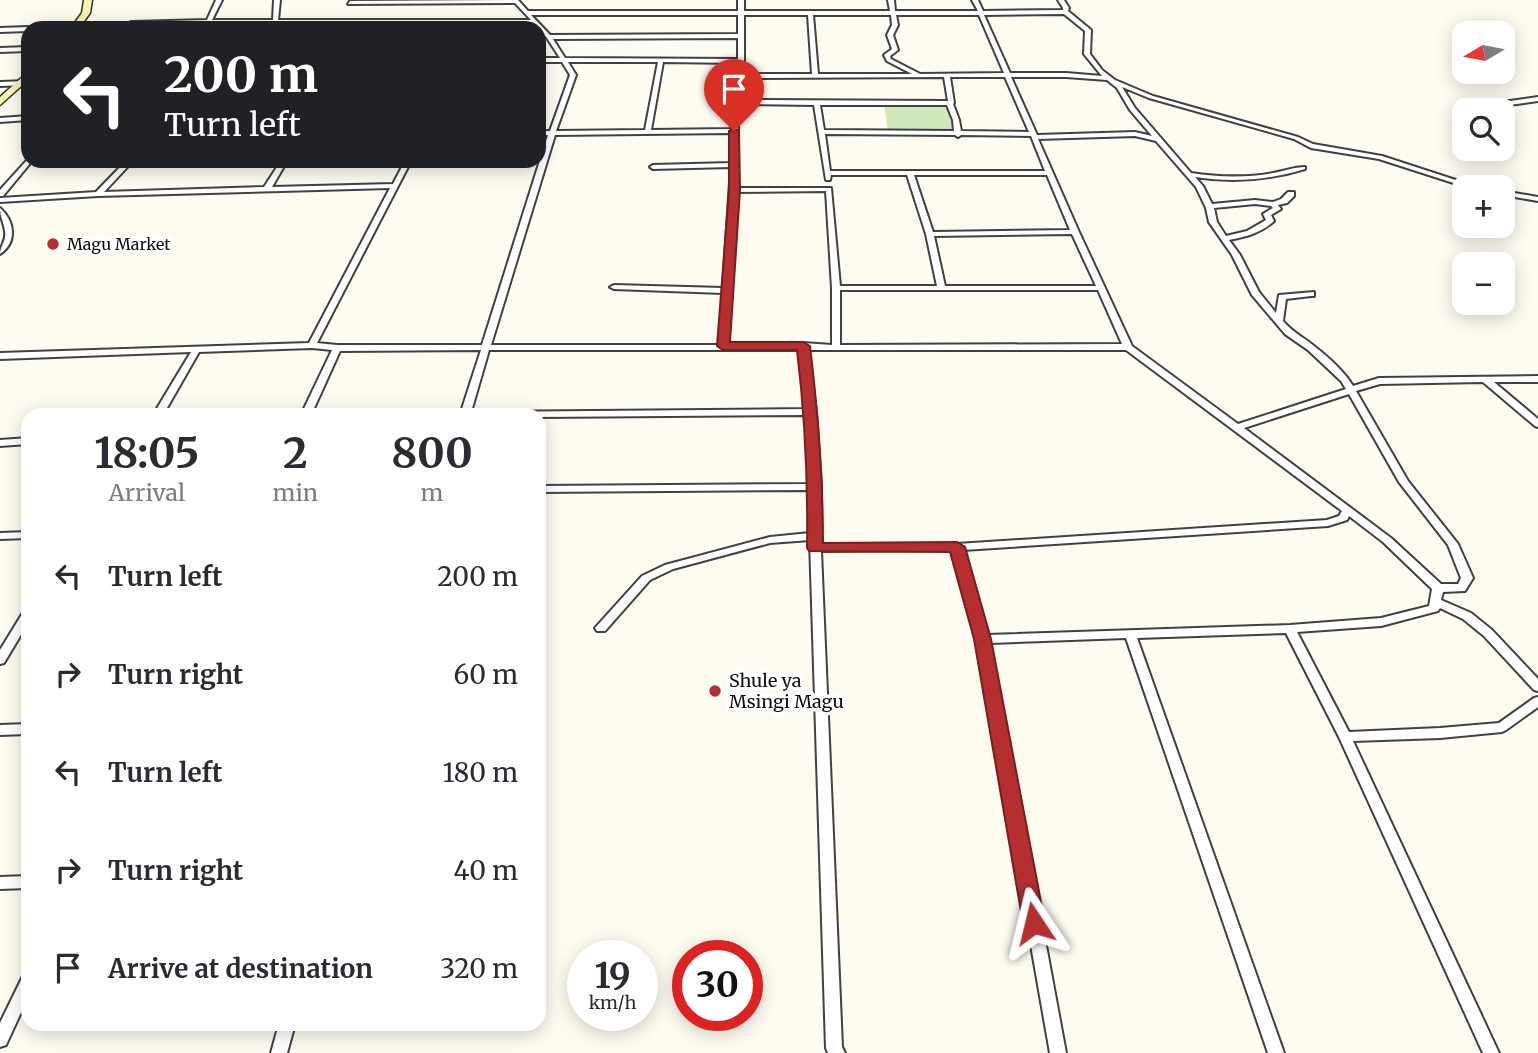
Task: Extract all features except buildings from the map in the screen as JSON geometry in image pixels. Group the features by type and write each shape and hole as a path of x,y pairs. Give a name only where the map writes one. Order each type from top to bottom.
{"main road":[{"path":"80,21 86,13 88,0"},
{"path":"0,102 21,85"}],"street":[{"path":"209,21 219,0"},
{"path":"275,21 278,0"},
{"path":"289,21 417,1 515,0 533,21"},
{"path":"617,0 618,13"},
{"path":"723,346 734,190 735,103 741,61 741,0"},
{"path":"795,0 800,12"},
{"path":"880,76 888,67 887,55 894,50 890,35 895,25 891,0"},
{"path":"975,0 1128,347 1387,540 1438,588 1461,588 1466,578 1453,544 1404,482 1351,390 1331,365 1288,332 1255,293 1213,222 1199,186 1149,129 1112,80"},
{"path":"1061,0 1066,8 1065,12"},
{"path":"810,12 815,75"},
{"path":"527,13 1065,12 1072,16 1076,24 1088,30 1087,54 1100,71 1112,80 1163,100 1296,138 1311,146 1380,157 1452,180"},
{"path":"346,13 391,21"},
{"path":"0,30 21,29"},
{"path":"546,34 573,75 546,152"},
{"path":"549,37 741,36"},
{"path":"0,50 21,49"},
{"path":"546,60 741,61"},
{"path":"648,131 661,60"},
{"path":"889,60 919,76"},
{"path":"737,76 1009,75 1112,80"},
{"path":"947,76 949,103 956,120 958,135"},
{"path":"0,84 21,83"},
{"path":"1515,102 1538,99"},
{"path":"1130,104 1163,100"},
{"path":"735,103 949,103"},
{"path":"817,103 828,173 836,288 836,345"},
{"path":"0,120 21,118"},
{"path":"1135,134 1149,129"},
{"path":"546,133 734,131"},
{"path":"821,132 958,135 1135,134 1158,139"},
{"path":"653,167 734,165"},
{"path":"0,194 23,168"},
{"path":"98,194 123,168"},
{"path":"267,189 280,168"},
{"path":"312,345 405,168"},
{"path":"467,408 541,168"},
{"path":"1187,174 1273,178 1303,168"},
{"path":"828,173 1050,173"},
{"path":"910,174 930,234 942,288"},
{"path":"0,200 98,194 396,186"},
{"path":"734,190 829,189"},
{"path":"1209,206 1255,202 1273,204 1284,201 1291,194"},
{"path":"1515,196 1538,199"},
{"path":"1225,239 1265,227 1270,221 1267,214 1276,209 1273,204"},
{"path":"0,210 11,236 0,252"},
{"path":"930,234 1075,232"},
{"path":"614,287 727,291"},
{"path":"836,288 1101,288"},
{"path":"1279,322 1282,298 1311,294"},
{"path":"0,356 312,345 337,348 836,345 1128,347"},
{"path":"803,346 816,487 815,542 834,1048 837,1053"},
{"path":"309,408 337,348"},
{"path":"162,408 196,350"},
{"path":"1236,428 1379,381 1538,379"},
{"path":"1486,380 1538,424"},
{"path":"546,414 811,412"},
{"path":"0,443 21,442"},
{"path":"546,489 816,487"},
{"path":"601,628 646,578 669,567 770,540 957,547 1328,523 1343,518 1348,510"},
{"path":"0,536 21,535"},
{"path":"957,547 983,639 1058,1053"},
{"path":"983,639 1131,636 1381,622 1434,608 1438,588"},
{"path":"1435,601 1467,615 1488,633 1538,687"},
{"path":"0,660 21,626"},
{"path":"1290,629 1345,737 1491,1053"},
{"path":"1131,636 1276,1053"},
{"path":"1345,737 1502,727 1538,701"},
{"path":"0,730 21,729"},
{"path":"0,883 21,882"},
{"path":"0,1040 21,996"},
{"path":"279,1053 285,1031"}],"green space":[{"path":"949,103 955,133 888,132 884,104"}],"place":[{"name":"Magu Market","path":"53,244"},
{"name":"Shule ya Msingi Magu","path":"715,691"}],"route":[{"path":"734,131 734,190 723,346 803,346 808,374 816,487 815,548 957,547 983,639 1034,923"}]}
